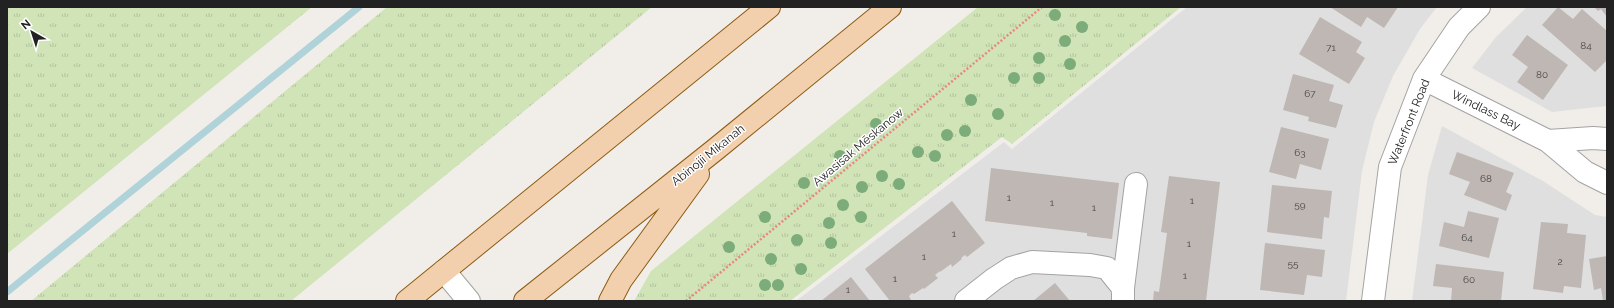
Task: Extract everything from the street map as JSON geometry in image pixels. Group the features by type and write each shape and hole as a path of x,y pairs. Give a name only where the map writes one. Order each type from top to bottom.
{"main road":[{"path":"410,300 769,7"},
{"name":"Abinojii Mikanah","path":"525,301 716,149 890,7"},
{"path":"610,301 621,280 716,149"}],"street":[{"name":"Waterfront Road","path":"1373,301 1390,167 1424,80 1458,27 1479,7"},
{"name":"Windlass Bay","path":"1424,80 1548,141 1585,172 1607,183"},
{"path":"1548,141 1593,138 1607,139"},
{"path":"1123,294 1136,184"},
{"path":"966,301 1011,268 1032,262 1090,265 1107,268 1123,294"},
{"path":"444,271 469,301"}],"path":[{"name":"Awasisak Mēskanow","path":"686,301 1042,7"}],"shaded area":[{"path":"1187,7 1437,7 1420,29 1393,76 1374,122 1362,171 1346,301 796,301 1004,142 1012,149"},
{"path":"1527,7 1607,7 1607,106 1552,112 1472,68 1496,37"},
{"path":"1442,126 1543,181 1595,215 1607,217 1607,301 1412,301 1428,175"}],"green space":[{"path":"7,7 312,7 7,254"},
{"path":"387,7 652,7 291,301 31,301"},
{"path":"978,7 1181,7 1012,144 1002,137 790,301 634,301 651,271"}],"building":[{"path":"1330,7 1398,7 1384,28 1367,17 1361,27"},
{"path":"1558,7 1573,19 1582,9 1607,31 1607,60 1595,72 1542,25"},
{"path":"1594,7 1607,7 1607,17 1601,9 1598,11"},
{"path":"1320,17 1362,42 1356,52 1365,58 1349,84 1299,54"},
{"path":"1527,35 1568,65 1543,100 1517,82 1528,67 1512,55"},
{"path":"1293,74 1334,85 1329,101 1343,105 1336,128 1308,121 1309,117 1283,110"},
{"path":"1281,127 1329,139 1321,170 1300,164 1296,179 1269,172"},
{"path":"1457,152 1514,173 1506,192 1512,195 1506,211 1464,195 1470,182 1449,174"},
{"path":"991,168 1119,183 1112,239 1087,236 1087,233 985,221"},
{"path":"1169,176 1220,182 1206,301 1153,301 1154,291 1159,292 1167,233 1161,232"},
{"path":"1272,185 1332,191 1329,218 1324,217 1322,239 1267,232"},
{"path":"952,201 985,243 967,257 965,255 952,267 951,264 940,271 935,275 938,278 924,289 923,288 914,294 912,293 909,296 911,300 890,301 865,269"},
{"path":"1468,211 1499,218 1489,258 1439,246 1444,222 1464,227"},
{"path":"1541,222 1568,224 1567,233 1586,235 1581,288 1564,286 1563,293 1533,289"},
{"path":"1265,243 1325,250 1322,277 1307,275 1304,295 1260,290"},
{"path":"1607,256 1607,301 1603,301 1601,288 1594,290 1589,259"},
{"path":"1436,264 1504,272 1501,301 1451,301 1452,288 1433,286"},
{"path":"851,277 870,301 821,301"},
{"path":"1055,283 1070,301 1033,301"}],"waterway":[{"path":"7,292 359,7"}]}
